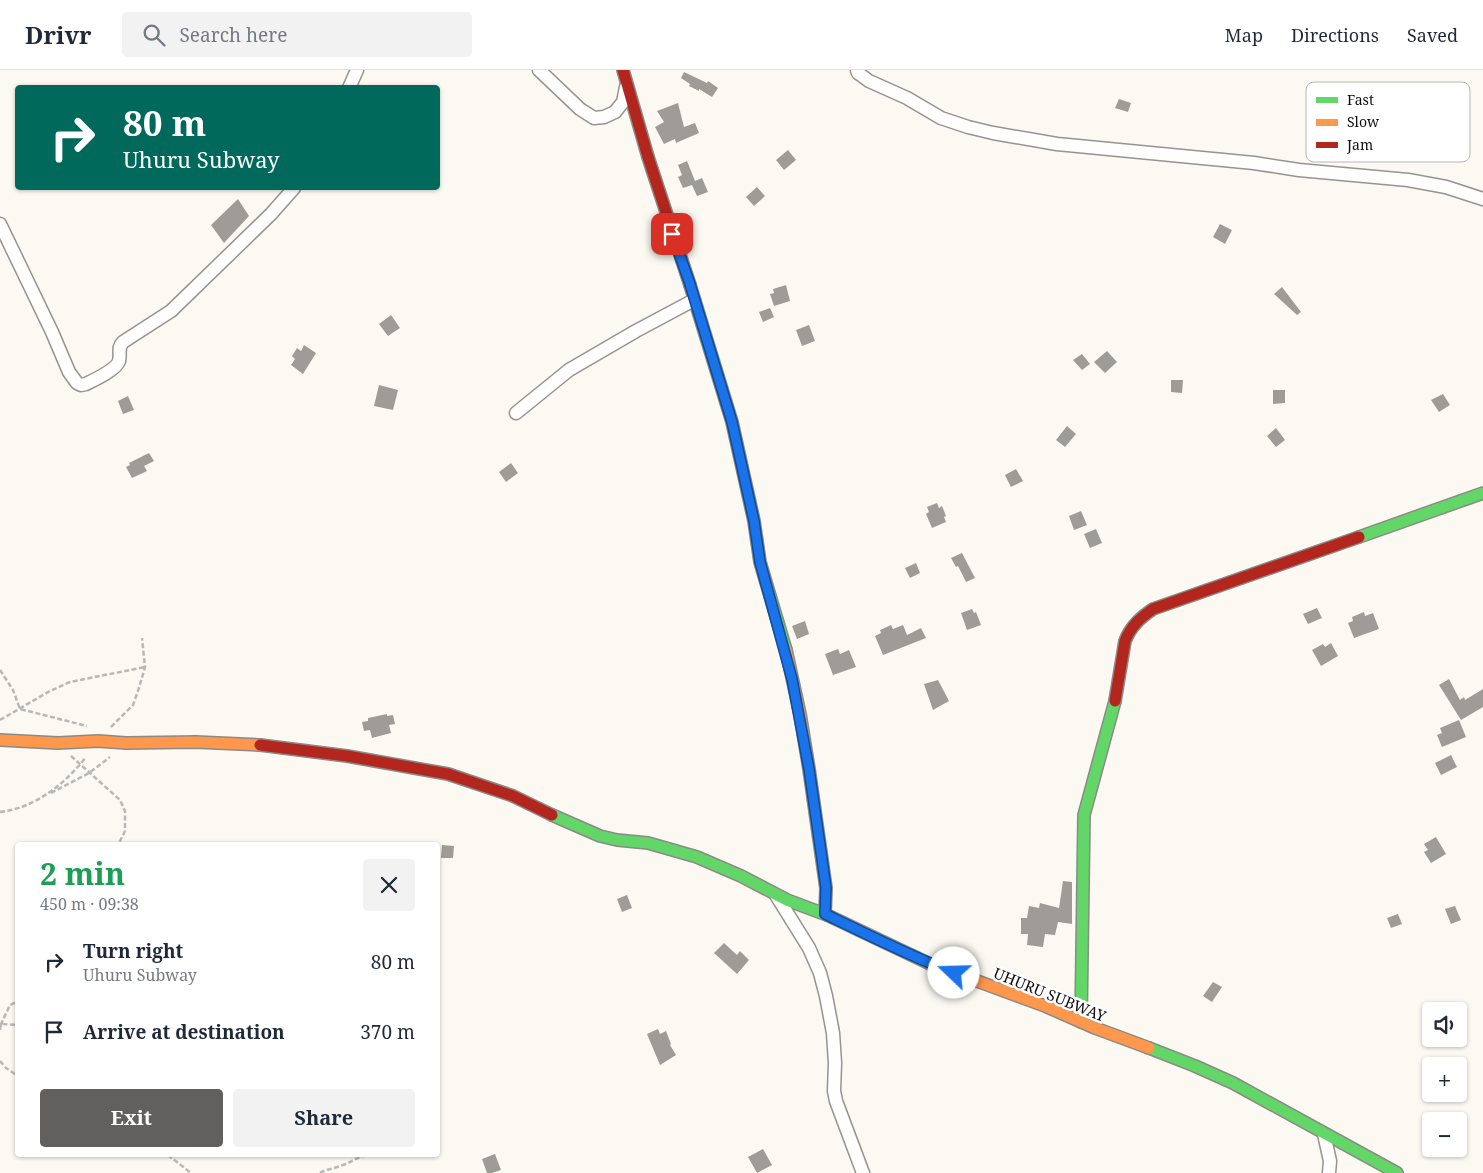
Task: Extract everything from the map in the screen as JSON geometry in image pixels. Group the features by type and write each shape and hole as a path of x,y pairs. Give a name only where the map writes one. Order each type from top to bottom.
{"street":[{"path":"350,85 357,70"},
{"path":"539,70 580,108 594,118 604,118 615,112 623,102 627,85"},
{"path":"623,70 656,186 732,422 754,521 760,562 787,655 800,714 826,888 825,914"},
{"path":"857,70 858,73 869,81 907,98 941,118 993,133 1057,144 1408,180 1446,187 1483,199"},
{"path":"0,224 69,372 77,383 81,385 86,384 114,367 119,362 120,345 123,342 171,310 272,214 292,190"},
{"path":"516,413 569,370 694,300"},
{"path":"1081,1022 1084,815 1114,706 1125,641 1134,624 1153,609 1483,493"},
{"name":"UHURU SUBWAY","path":"0,740 58,743 98,741 126,743 196,742 271,746 347,756 448,774 513,796 600,836 616,840 648,843 688,854 735,873 776,895 825,914 928,963 1046,1006 1135,1044 1195,1066 1233,1083 1397,1173"},
{"path":"776,895 809,948 820,973 833,1033 835,1055 834,1090 836,1101 863,1173"},
{"path":"1324,1134 1330,1161 1329,1173"}],"path":[{"path":"48,795 80,765 98,741 133,705 145,667 142,638"},
{"path":"0,720 50,691 70,682 145,667"},
{"path":"0,670 13,690 20,709"},
{"path":"20,709 75,723"},
{"path":"0,812 25,807 89,773 126,743"},
{"path":"80,765 120,800 125,812 125,831 120,842"},
{"path":"0,1030 10,1005 15,1002"},
{"path":"1,1024 15,1025"},
{"path":"0,1061 15,1074"},
{"path":"171,1157 191,1173"},
{"path":"320,1173 341,1166 357,1157"}],"building":[{"path":"684,72 707,83 708,81 718,88 712,97 699,89 699,91 689,86 690,84 681,78"},
{"path":"1119,99 1131,103 1128,112 1115,108"},
{"path":"678,103 684,127 695,123 699,133 676,143 675,139 664,144 655,127 664,122 657,111"},
{"path":"788,150 796,160 784,170 776,160"},
{"path":"687,161 695,181 702,178 708,192 697,196 692,185 683,188 678,177 682,175 678,165"},
{"path":"757,187 765,196 754,206 746,197"},
{"path":"238,199 249,216 224,243 211,225"},
{"path":"1220,224 1232,230 1225,244 1213,237"},
{"path":"786,285 790,301 774,306 770,294 774,293 773,289"},
{"path":"1282,287 1301,312 1297,315 1274,294"},
{"path":"770,308 774,317 763,322 759,312"},
{"path":"391,315 400,328 388,336 379,324"},
{"path":"809,325 815,341 802,346 796,330"},
{"path":"304,345 316,353 303,374 291,365 295,359 292,356 297,348 301,351"},
{"path":"1107,351 1117,362 1105,373 1094,362"},
{"path":"1082,354 1090,364 1082,370 1073,360"},
{"path":"1171,380 1183,380 1182,393 1171,392"},
{"path":"379,385 398,390 393,410 374,406"},
{"path":"1273,390 1285,390 1285,403 1273,404"},
{"path":"1443,394 1450,405 1439,412 1431,400"},
{"path":"128,396 134,410 123,414 118,401"},
{"path":"1067,426 1076,434 1065,447 1056,440"},
{"path":"1276,428 1285,440 1276,447 1267,436"},
{"path":"149,453 154,461 144,466 147,471 132,478 126,467 130,465 129,463"},
{"path":"511,463 518,473 506,482 499,472"},
{"path":"1016,469 1023,481 1011,487 1005,475"},
{"path":"937,503 939,508 942,506 946,522 932,528 926,514 929,512 927,507"},
{"path":"1081,511 1087,525 1074,530 1069,516"},
{"path":"1096,529 1102,543 1090,548 1084,534"},
{"path":"962,553 975,578 966,582 958,566 956,567 951,558"},
{"path":"916,563 920,573 910,578 905,568"},
{"path":"1317,608 1322,618 1308,624 1303,614"},
{"path":"972,609 974,613 976,612 981,625 967,630 961,613"},
{"path":"1364,612 1365,616 1373,613 1379,629 1354,638 1348,623 1353,621 1352,617"},
{"path":"805,621 809,634 797,639 792,626"},
{"path":"891,625 893,629 903,625 907,635 921,628 926,638 883,655 875,636 881,633 880,630"},
{"path":"1331,643 1338,656 1321,666 1312,650 1323,644 1325,647"},
{"path":"838,649 840,654 849,650 856,667 833,675 825,654"},
{"path":"1449,679 1460,700 1464,697 1465,700 1483,689 1483,707 1461,720 1439,685"},
{"path":"938,680 949,701 933,710 924,684"},
{"path":"387,714 387,716 393,715 395,724 389,725 391,733 372,738 370,730 364,731 362,722 368,721 368,718"},
{"path":"1459,720 1466,737 1442,747 1437,735 1442,733 1440,728"},
{"path":"1451,755 1457,767 1441,775 1435,763"},
{"path":"1436,837 1446,854 1431,863 1424,852 1428,850 1424,844"},
{"path":"442,845 454,846 453,858 441,858"},
{"path":"1063,881 1072,882 1072,924 1058,922 1055,935 1045,934 1043,947 1027,945 1028,934 1021,934 1021,918 1027,918 1029,906 1039,908 1040,903 1059,908"},
{"path":"627,895 632,908 622,912 617,899"},
{"path":"1455,906 1461,920 1451,924 1445,909"},
{"path":"1398,914 1402,924 1391,928 1387,918"},
{"path":"724,943 737,955 740,951 749,960 737,974 714,953"},
{"path":"1213,982 1222,987 1212,1002 1203,996"},
{"path":"658,1029 660,1034 666,1031 670,1045 676,1055 660,1065 647,1034"},
{"path":"763,1149 772,1165 757,1173 748,1157"},
{"path":"495,1154 501,1170 487,1173 482,1159"}],"traffic: fast":[{"path":"690,285 732,422 754,521 760,562 786,650"},
{"path":"1359,537 1483,493"},
{"path":"1081,1022 1084,815 1115,701"},
{"path":"552,815 600,836 617,840 648,843 697,857 741,876 787,900 827,915"},
{"path":"1149,1048 1233,1083 1397,1173"}],"traffic: slow":[{"path":"786,650 800,714 809,769 826,888 825,914"},
{"path":"0,740 58,743 98,741 260,745"},
{"path":"827,915 928,963 1045,1006 1095,1028 1149,1048"}],"traffic: jam":[{"path":"623,70 648,157 690,285"},
{"path":"1115,701 1125,641 1136,623 1153,609 1359,537"},
{"path":"260,745 347,756 448,774 513,796 552,815"}],"route":[{"path":"672,234 689,281 732,422 754,521 760,562 787,655 800,714 809,769 826,888 825,914 928,963 954,973"}]}
